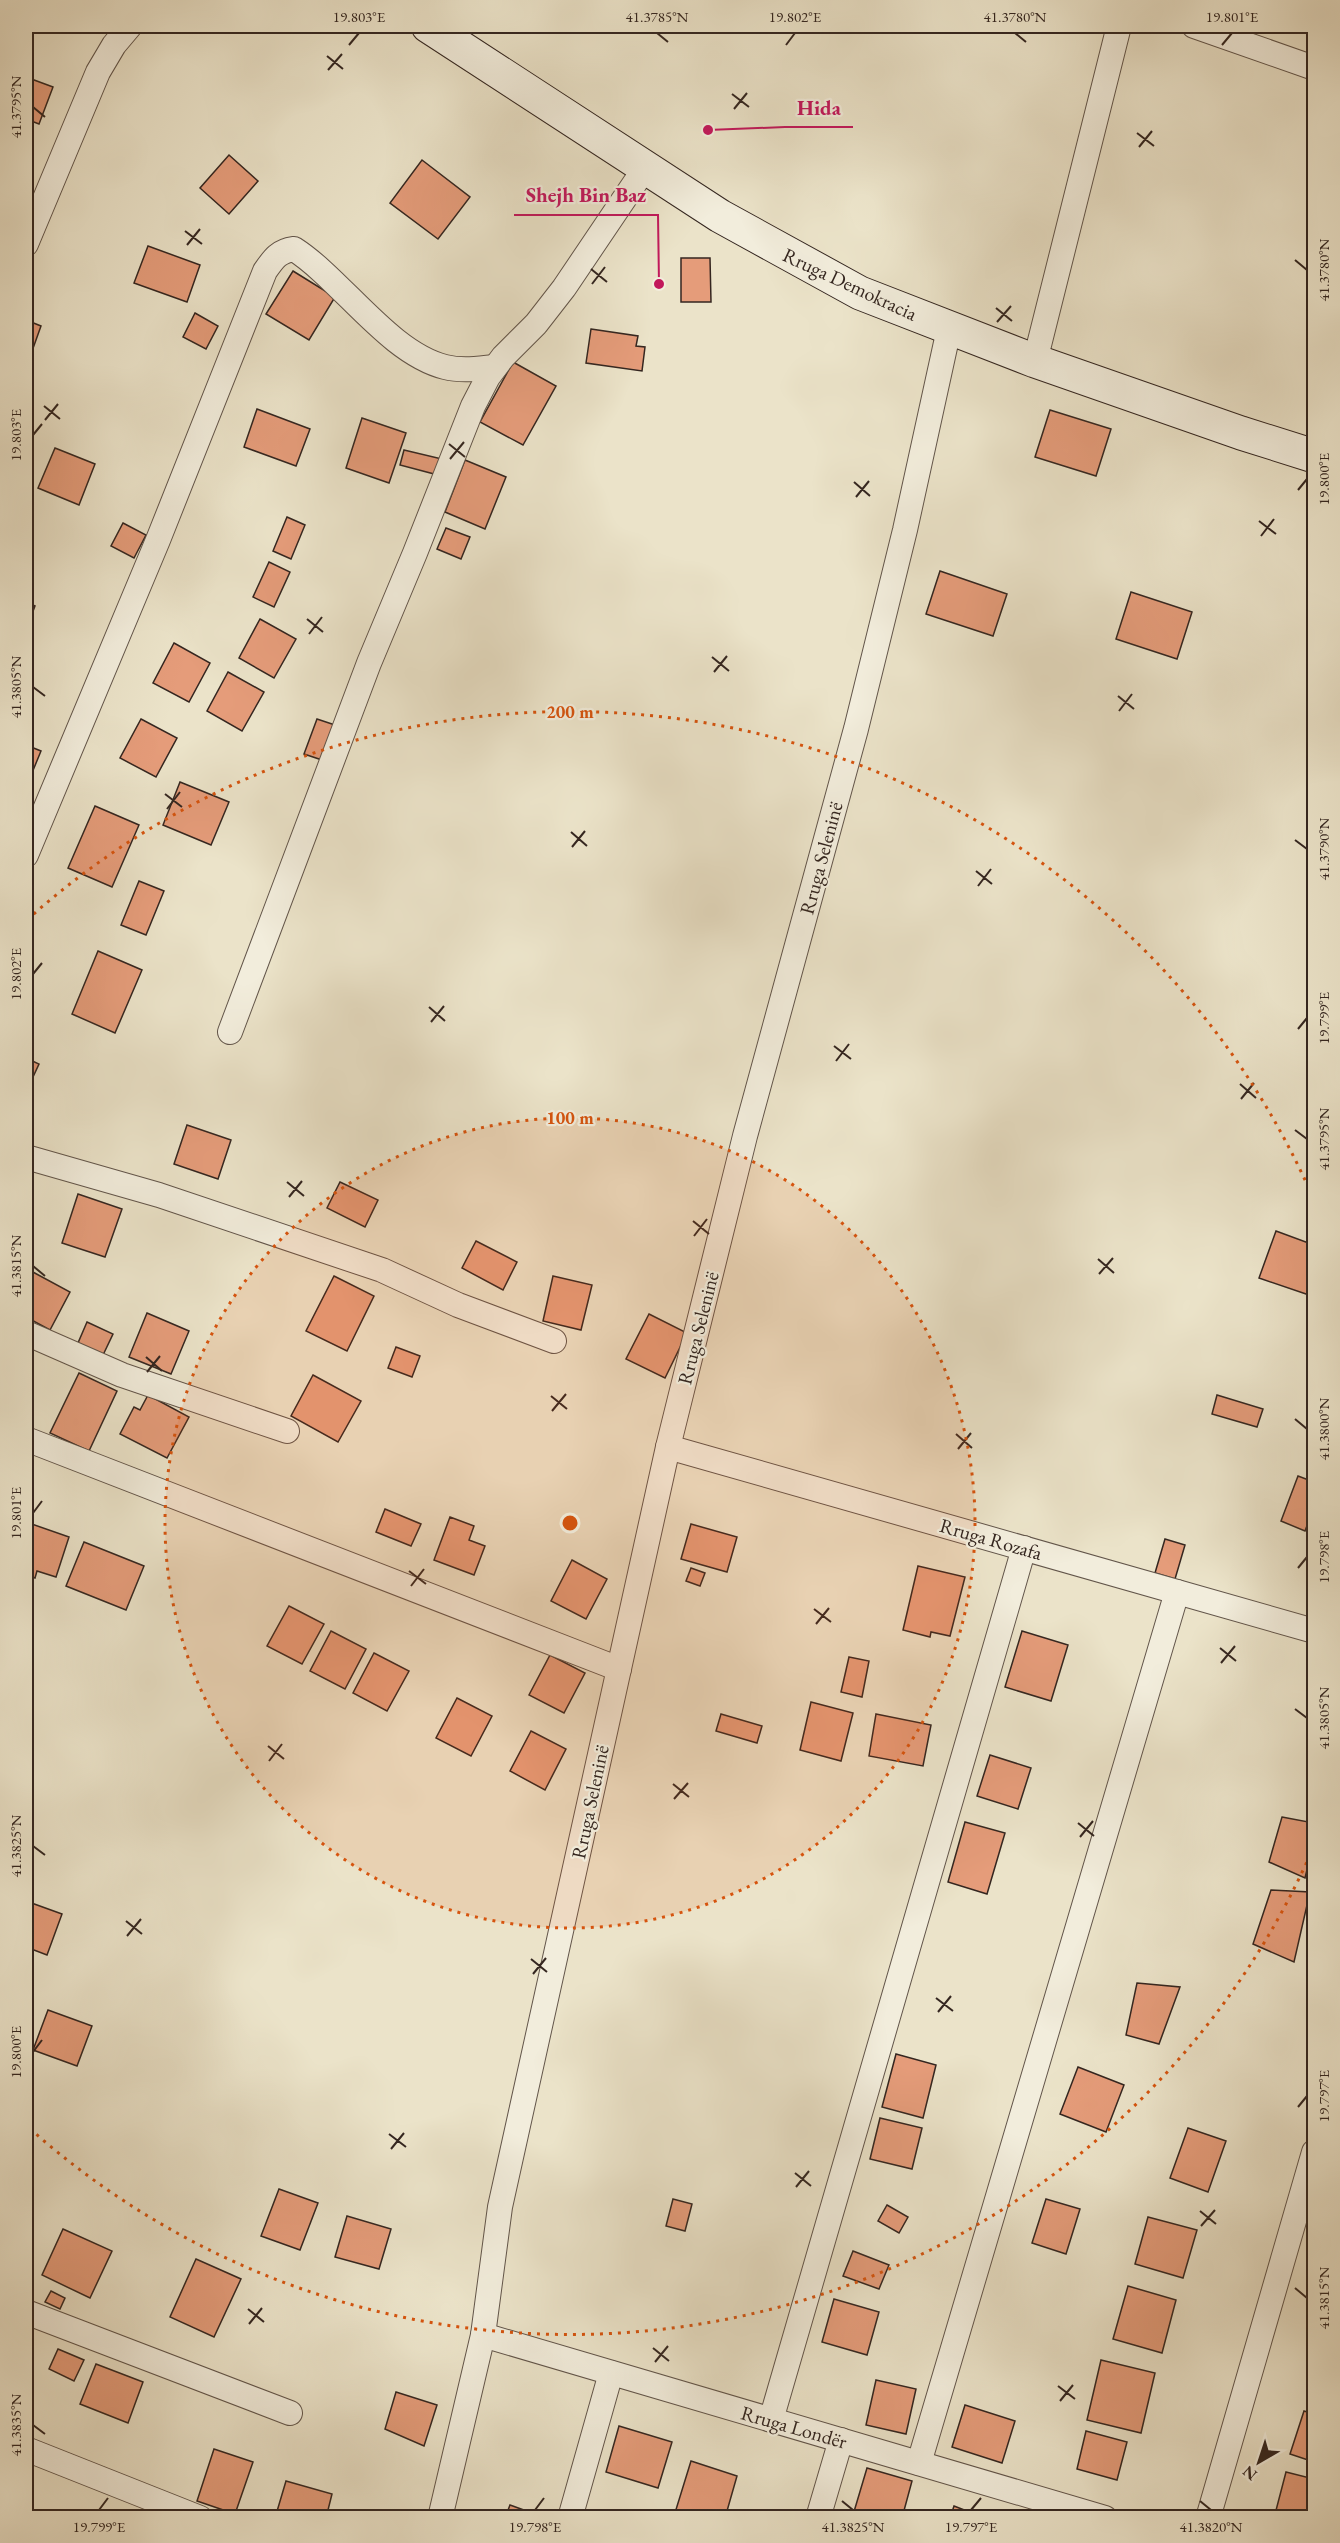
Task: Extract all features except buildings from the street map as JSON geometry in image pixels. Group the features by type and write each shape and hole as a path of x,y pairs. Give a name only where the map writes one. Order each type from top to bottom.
{"main road":[{"name":"Rruga Demokracia","path":"428,26 720,216 860,292 1035,361 1241,434 1314,456"}],"street":[{"path":"26,244 98,72 114,45 130,26"},
{"path":"1035,361 1119,26"},
{"path":"1194,26 1314,68"},
{"path":"230,1032 369,663 416,553 473,406 495,367 536,324 564,288 645,168"},
{"path":"26,855 144,573 265,271 273,259 283,251 294,249 309,259 385,332 415,353 444,367 472,370 495,367"},
{"name":"Rruga Seleninë","path":"440,2517 483,2335 500,2207 668,1447 745,1136 856,729 905,530 949,329"},
{"path":"26,1157 159,1196 382,1270 458,1305 554,1341"},
{"path":"26,1333 123,1375 287,1431"},
{"path":"26,1439 619,1669"},
{"name":"Rruga Rozafa","path":"668,1447 1314,1631"},
{"path":"771,2420 1024,1548"},
{"path":"919,2463 1177,1592"},
{"path":"1208,2517 1314,2152"},
{"path":"26,2312 290,2413"},
{"name":"Rruga Londër","path":"483,2335 1106,2517"},
{"path":"570,2517 611,2373"},
{"path":"818,2517 841,2440"},
{"path":"26,2449 200,2517"}],"place":[{"name":"Hida","path":"708,130"},
{"name":"Shejh Bin Baz","path":"659,284"}]}
